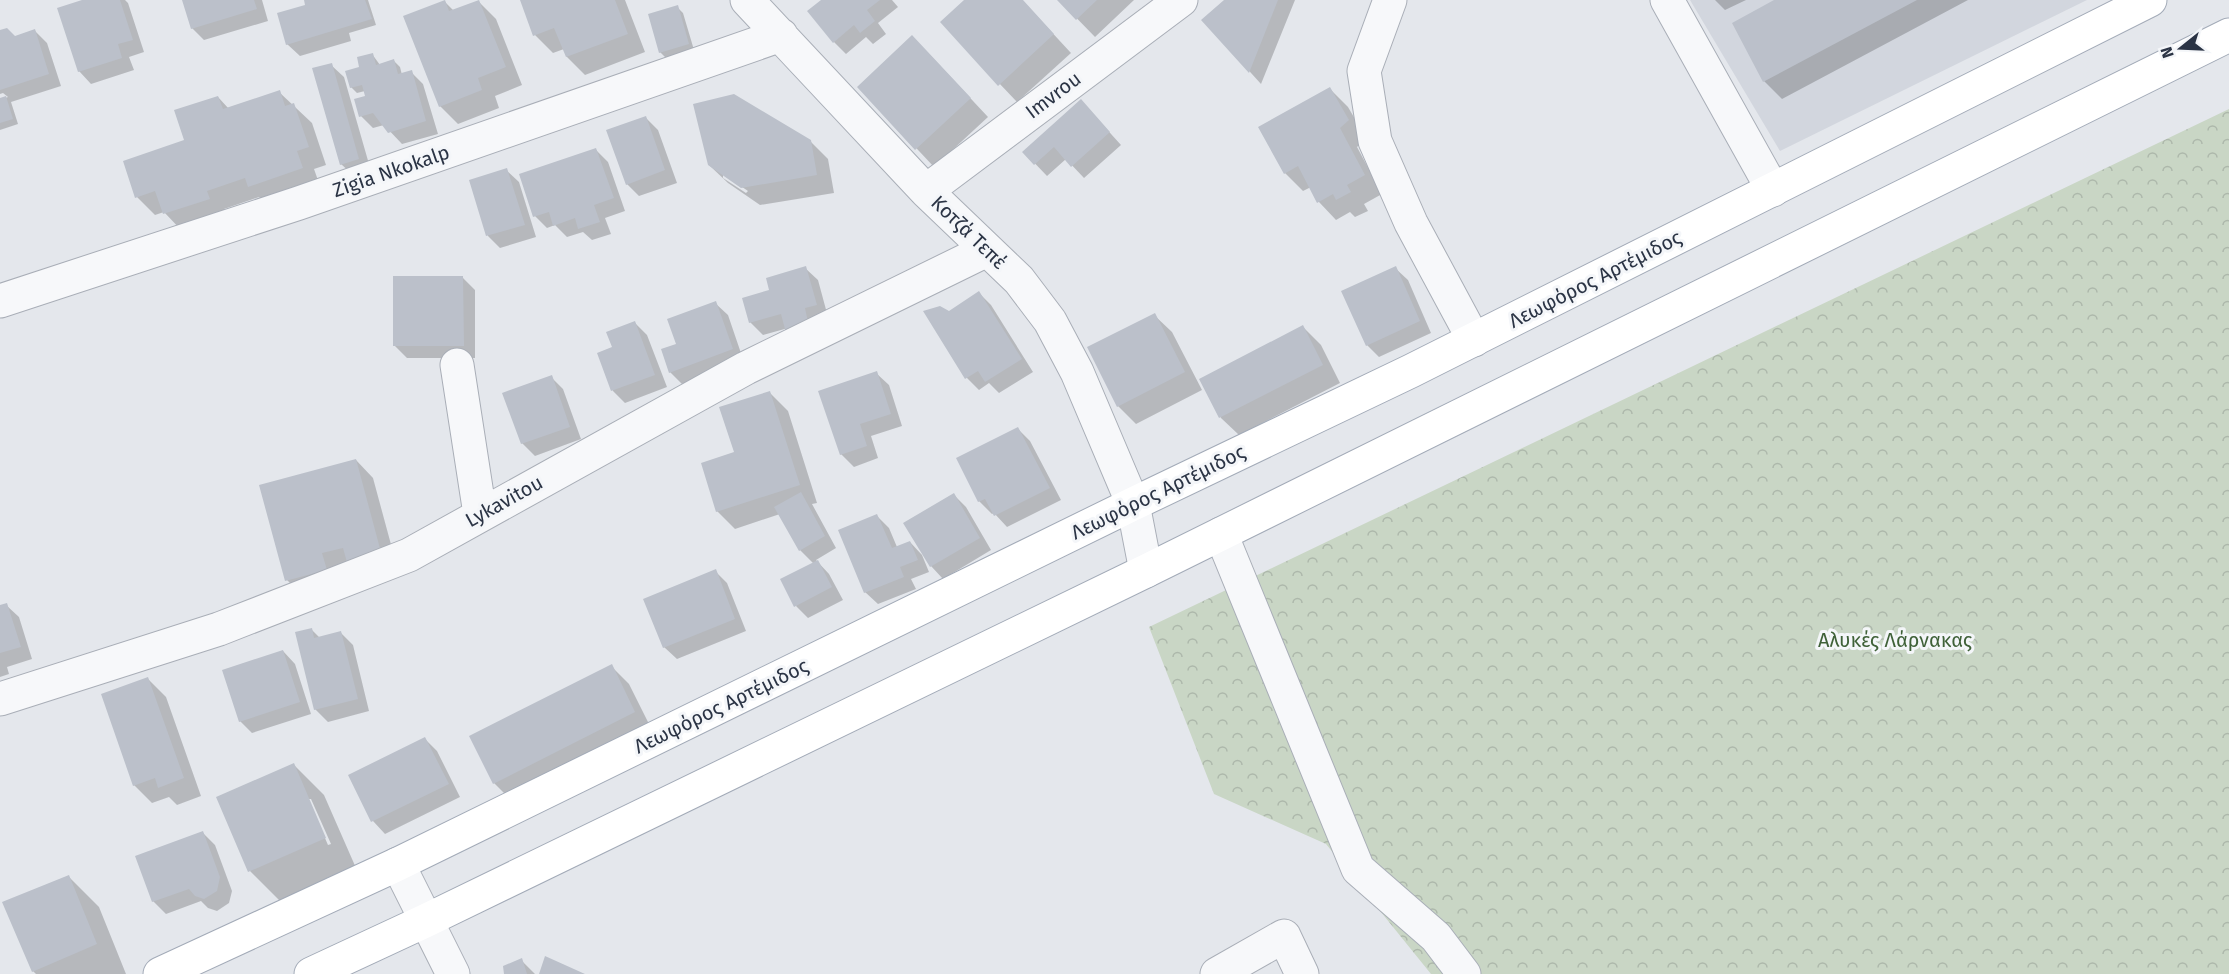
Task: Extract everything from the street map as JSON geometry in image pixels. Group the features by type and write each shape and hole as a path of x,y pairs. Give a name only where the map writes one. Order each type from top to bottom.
{"main road":[{"name":"Λεωφόρος Αρτέμιδος","path":"160,974 398,864 1133,504 1474,340 2150,0"},
{"path":"311,974 425,921 1146,571 2229,35"}],"street":[{"name":"Κοτζά Τεπέ","path":"747,0 926,190 1019,280 1050,321 1077,372 1133,504 1146,571"},
{"name":"Imvrou","path":"926,190 1181,0"},
{"path":"1390,0 1364,71 1375,141 1411,223 1474,340"},
{"path":"1667,0 1773,190"},
{"name":"Zigia Nkokalp","path":"0,302 300,203 781,35"},
{"name":"Lykavitou","path":"0,699 219,629 409,555 746,368 987,250"},
{"path":"457,365 480,514"},
{"path":"1221,534 1358,869 1436,937 1464,974"},
{"path":"398,864 453,974"},
{"path":"1217,974 1284,936 1302,974"}],"shaded area":[{"path":"1690,0 2087,0 1780,151"}],"green space":[{"name":"Αλυκές Λάρνακας","path":"2229,109 2229,974 1431,974 1326,844 1214,794 1149,627"}],"building":[{"path":"82,0 120,0 133,40 118,44 122,58 78,72 57,8"},
{"path":"182,0 254,0 257,9 191,29"},
{"path":"304,0 365,0 372,19 286,45 277,13 305,5"},
{"path":"445,0 449,11 479,0 506,67 478,78 482,90 439,107 403,16"},
{"path":"520,0 615,0 628,34 566,57 554,28 533,36"},
{"path":"821,0 880,0 867,10 875,21 860,33 854,25 833,43 807,11"},
{"path":"964,0 1023,0 1054,34 998,86 940,22"},
{"path":"1057,0 1097,0 1076,20"},
{"path":"1224,0 1278,0 1249,73 1201,20"},
{"path":"1774,0 1917,0 1763,82 1732,23"},
{"path":"678,5 689,44 659,53 648,14"},
{"path":"7,28 15,36 35,29 49,74 0,90 0,30"},
{"path":"912,35 971,98 915,150 857,87"},
{"path":"373,53 376,65 394,59 398,74 412,70 426,121 388,133 373,113 359,117 354,99 365,96 362,85 350,88 345,71 359,67 357,57"},
{"path":"332,63 359,159 340,165 312,68"},
{"path":"1330,87 1349,120 1340,128 1365,175 1347,185 1351,192 1336,200 1333,194 1317,203 1298,166 1284,174 1258,127"},
{"path":"280,90 285,106 294,103 309,147 297,151 303,168 248,187 245,178 207,191 210,199 163,214 155,191 135,198 123,161 184,140 174,110 218,96 223,109"},
{"path":"734,94 811,140 817,175 741,188 708,165 693,104"},
{"path":"6,96 13,119 0,123 0,98"},
{"path":"1081,99 1110,132 1071,167 1054,147 1034,165 1022,152"},
{"path":"646,116 665,170 626,185 606,130"},
{"path":"596,148 614,198 594,205 600,222 578,229 575,218 553,226 549,212 533,217 519,174"},
{"path":"507,168 525,225 486,236 469,180"},
{"path":"806,266 817,305 805,308 809,327 786,333 781,314 749,323 742,298 769,290 766,278"},
{"path":"1396,266 1420,321 1366,346 1341,291"},
{"path":"393,276 463,276 464,346 393,346"},
{"path":"979,291 1022,359 985,382 978,371 965,379 923,311 940,306 949,311"},
{"path":"716,301 733,349 669,373 661,349 676,344 667,319"},
{"path":"1155,313 1185,372 1117,407 1087,347"},
{"path":"635,321 655,375 611,391 597,353 612,347 606,332"},
{"path":"1303,325 1323,365 1219,418 1199,379"},
{"path":"877,371 891,414 860,424 867,446 840,455 818,391"},
{"path":"552,375 570,427 521,444 502,393"},
{"path":"770,391 800,485 716,512 701,463 734,452 719,407"},
{"path":"1018,427 1050,488 994,516 985,499 978,502 956,458"},
{"path":"356,459 382,556 348,566 343,548 322,553 327,570 285,581 259,485"},
{"path":"801,492 825,536 799,551 774,507"},
{"path":"954,493 980,538 930,567 903,523"},
{"path":"877,514 892,548 910,541 918,560 900,567 904,577 864,593 838,530"},
{"path":"818,560 832,587 794,607 780,579"},
{"path":"716,569 735,619 663,648 643,599"},
{"path":"7,603 21,647 0,653 0,605"},
{"path":"312,628 314,638 341,631 358,699 314,710 295,632"},
{"path":"283,650 300,702 239,722 222,670"},
{"path":"612,664 635,712 493,784 469,736"},
{"path":"148,677 184,778 158,788 155,778 133,786 101,694"},
{"path":"425,737 449,784 371,822 348,775"},
{"path":"294,763 326,838 248,872 216,797"},
{"path":"203,831 220,877 217,891 204,899 195,896 189,889 152,902 135,856"},
{"path":"69,875 97,944 32,972 2,902"},
{"path":"545,956 585,974 539,974"},
{"path":"522,958 527,974 504,974 503,966"}]}
